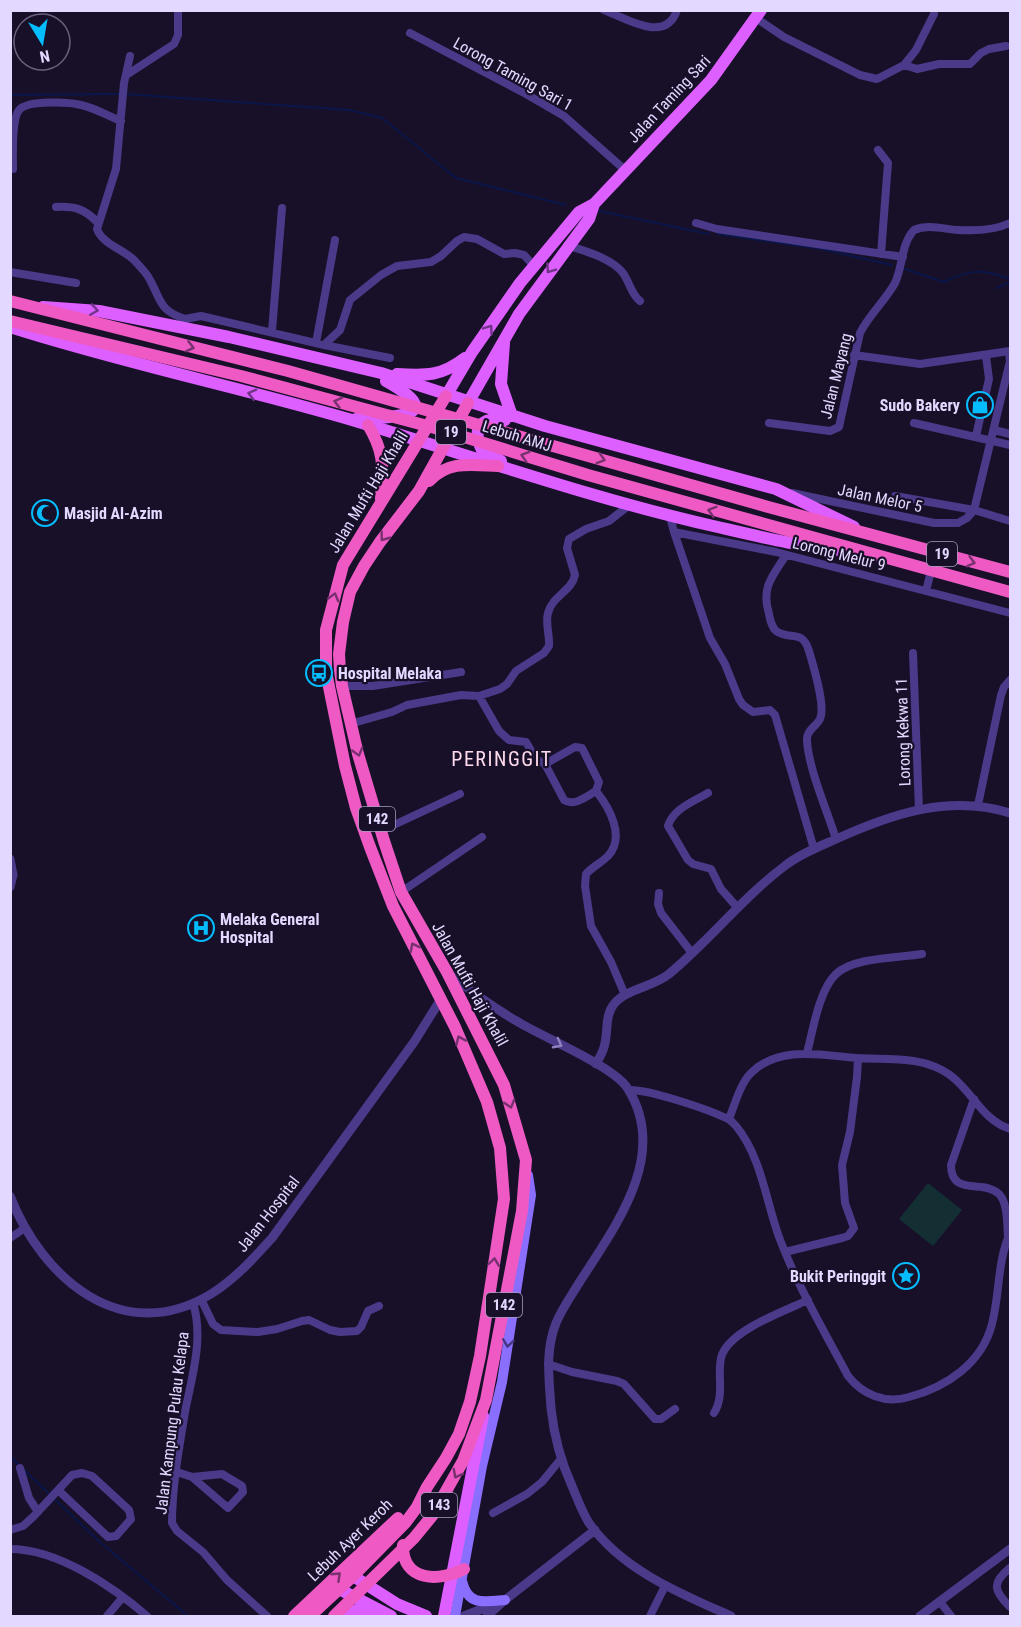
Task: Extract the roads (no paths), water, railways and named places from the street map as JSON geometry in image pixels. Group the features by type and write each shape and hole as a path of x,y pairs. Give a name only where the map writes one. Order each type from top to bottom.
{"highway":[{"name":"Lebuh AMJ","path":"10,301 299,374 772,508 1011,572"},
{"name":"Lebuh AMJ","path":"10,321 241,376 435,428 768,527 1011,592"},
{"name":"Jalan Mufti Haji Khalil","path":"446,396 343,565 326,630 326,672 343,757 360,818 393,906 450,1017 487,1102 500,1148 504,1199 480,1356 470,1402"},
{"name":"Jalan Mufti Haji Khalil","path":"468,403 419,491 380,542 350,592 339,654 342,686 350,724 401,892 447,972 504,1085 526,1160"},
{"path":"368,425 381,449 384,463 381,500"},
{"path":"419,491 436,474 451,466 462,464 498,466"},
{"name":"142","path":"486,1400 522,1211 526,1160"},
{"name":"143","path":"334,1617 414,1538 432,1516 464,1461 486,1400"},
{"name":"143","path":"427,1487 459,1434 470,1402"},
{"path":"427,1487 417,1507 403,1547 407,1563 417,1573 432,1578 463,1575"},
{"name":"Lebuh Ayer Keroh","path":"294,1617 387,1530 427,1487"},
{"path":"310,1617 389,1540 417,1507"}],"main road":[{"name":"Jalan Taming Sari","path":"446,396 472,352 534,266 579,212 594,204 711,80 759,14"},
{"name":"Jalan Taming Sari","path":"468,403 505,336 567,245 589,219 594,204"},
{"path":"36,308 99,310 185,323 381,373 446,396 545,426 776,489 874,536"},
{"path":"10,327 88,351 368,425 628,506 779,547 858,551"},
{"path":"505,336 501,384 512,416"},
{"path":"381,373 421,376 436,374 448,370 472,352"},
{"path":"349,420 402,417 414,409 413,401 407,393 364,369"},
{"path":"545,426 493,418 485,420 480,426 478,435 482,450 489,456 551,483"},
{"name":"Jalan Mufti Haji Khalil","path":"455,1617 482,1466 502,1382 525,1238 531,1195 526,1160"},
{"name":"142","path":"444,1617 486,1400"},
{"path":"463,1575 467,1594 471,1598 477,1601 505,1600"},
{"path":"353,1576 397,1604 426,1617"},
{"path":"339,1589 392,1617"},
{"path":"348,1617 357,1610 379,1611"}],"street":[{"path":"128,74 174,44 178,35 178,10"},
{"path":"604,10 654,28 663,28 670,24 677,10"},
{"path":"759,14 784,37 860,75 877,79 904,65 916,50 934,14"},
{"name":"Lorong Taming Sari 1","path":"410,33 526,94 564,117 625,170"},
{"path":"904,65 917,69 939,64 970,63 989,49 1006,46"},
{"path":"130,56 128,74 124,83 116,169 97,228 102,237 133,259 150,280 158,299 165,308 185,323 201,316 390,358"},
{"path":"13,169 14,133 19,110 23,107 69,103 91,108 121,121"},
{"path":"878,150 888,163 881,254"},
{"path":"56,207 65,206 84,210 98,223"},
{"path":"272,331 282,208"},
{"path":"696,223 717,229 903,257"},
{"name":"Jalan Mayang","path":"769,423 830,431 839,427 854,355 864,324 894,283 910,235 920,228 974,230 1011,223"},
{"path":"320,344 340,330 350,300 381,275 397,266 432,262 464,237 477,239 504,254 524,255 534,266"},
{"path":"320,344 336,240"},
{"path":"567,245 620,269 636,298 640,301"},
{"path":"10,272 76,283"},
{"path":"10,334 27,332"},
{"path":"854,355 920,364 1010,352 1010,361 974,510"},
{"path":"976,436 989,379 986,356"},
{"path":"914,423 1011,445"},
{"path":"994,430 1011,434"},
{"name":"Jalan Melor 5","path":"776,489 934,523 958,522 967,518 974,510"},
{"path":"895,496 974,510 1011,521"},
{"path":"350,724 429,700 461,695 479,696 507,684 516,671 544,653 549,646 548,614 554,600 574,581 575,575 567,548 569,539 586,529 609,521 628,506"},
{"path":"670,517 710,638 725,664 739,699 748,710 753,712 770,710 775,715 814,849"},
{"name":"Lorong Melur 9","path":"674,532 779,547 786,555 1011,613"},
{"path":"786,555 770,579 765,600 776,631 802,638 807,643 822,708 820,719 810,730 806,739 836,839"},
{"path":"927,591 932,571"},
{"name":"Lorong Kekwa 11","path":"913,653 919,810"},
{"path":"342,686 373,686 461,672"},
{"path":"978,805 1001,695 1004,687 1011,680"},
{"path":"479,696 499,731 509,741 526,742 536,759 545,764 561,795 568,803 573,803 597,791 599,786 597,777 582,748 574,747 545,764"},
{"path":"597,791 611,815 615,838 612,850 586,874 585,886 591,926 626,995"},
{"path":"708,793 679,811 670,820 668,826 688,860 693,864 711,869 721,889 737,907"},
{"path":"381,831 460,794"},
{"path":"596,1064 605,1043 610,1009 616,1001 663,978 692,953 737,907 787,864 836,839 891,817 919,810 978,805 1011,813"},
{"path":"401,892 482,837"},
{"path":"10,859 13,874 10,887"},
{"path":"659,893 657,904 661,912 692,953"},
{"path":"807,1053 818,1010 826,989 836,974 858,963 922,954"},
{"path":"447,972 480,998 520,1023 616,1076 629,1090 638,1111 642,1136 638,1175 615,1227 556,1322 549,1349 548,1364 553,1426 560,1460 581,1507 595,1530 610,1546 665,1586 731,1617"},
{"name":"Jalan Hospital","path":"10,1196 25,1228 42,1254 62,1277 93,1298 136,1313 164,1312 197,1301 248,1265 272,1238 414,1042 441,999"},
{"path":"427,1021 450,1017"},
{"path":"729,1119 744,1083 751,1074 772,1060 807,1053 858,1058 906,1059 935,1067 962,1085 991,1120 1011,1129"},
{"path":"785,1252 848,1236 854,1228 845,1203 842,1165 850,1132 858,1058"},
{"path":"629,1090 644,1091 729,1119 741,1133 752,1151 785,1252 848,1376 856,1387 884,1400 899,1400 925,1393 948,1381 965,1368 987,1340 992,1323 1001,1262 1009,1236 1004,1207 999,1194 992,1190 962,1184 955,1180 951,1172 951,1165 974,1099"},
{"path":"10,1238 25,1228"},
{"path":"714,1413 720,1398 721,1357 728,1345 739,1335 755,1326 808,1300"},
{"path":"197,1301 213,1324 221,1330 258,1332 277,1329 302,1320 309,1320 330,1330 357,1331 368,1311 379,1306"},
{"name":"Jalan Kampung Pulau Kelapa","path":"197,1301 198,1341 182,1432 172,1523 177,1531 203,1552 227,1580 267,1617"},
{"path":"548,1364 624,1384 655,1419 661,1419 675,1409"},
{"path":"493,1513 527,1494 542,1482 560,1460"},
{"path":"20,1468 29,1498 38,1512"},
{"path":"177,1472 192,1477 228,1508 243,1492 242,1486 229,1476 222,1474 192,1477"},
{"path":"10,1530 23,1526 72,1475 88,1473 129,1510 131,1519 116,1536 108,1537 57,1491"},
{"path":"486,1617 595,1530"},
{"path":"10,1549 25,1550 51,1557 93,1576 123,1596 147,1617"},
{"path":"920,1617 1011,1549"},
{"path":"1011,1568 1001,1575 997,1585 1000,1596 1011,1607"},
{"path":"650,1617 665,1586"},
{"path":"107,1617 123,1596"},
{"path":"464,1617 505,1600"},
{"path":"940,1602 951,1617"}],"waterway":[{"path":"10,95 119,94"},
{"path":"126,94 349,110 382,118 456,178 566,205"},
{"path":"599,211 709,234"},
{"path":"718,234 821,249 892,265"},
{"path":"905,269 944,282 977,272 992,273 1010,279"},
{"path":"997,288 1010,282"},
{"path":"10,1456 19,1465"},
{"path":"23,1469 101,1543 188,1616"}],"place":[{"name":"Sudo Bakery","path":"980,405"},
{"name":"Masjid Al-Azim","path":"45,513"},
{"name":"Hospital Melaka","path":"319,673"},
{"name":"Melaka General Hospital","path":"201,928"},
{"name":"Bukit Peringgit","path":"906,1276"}],"district":[{"name":"PERINGGIT","path":"502,759"}]}
